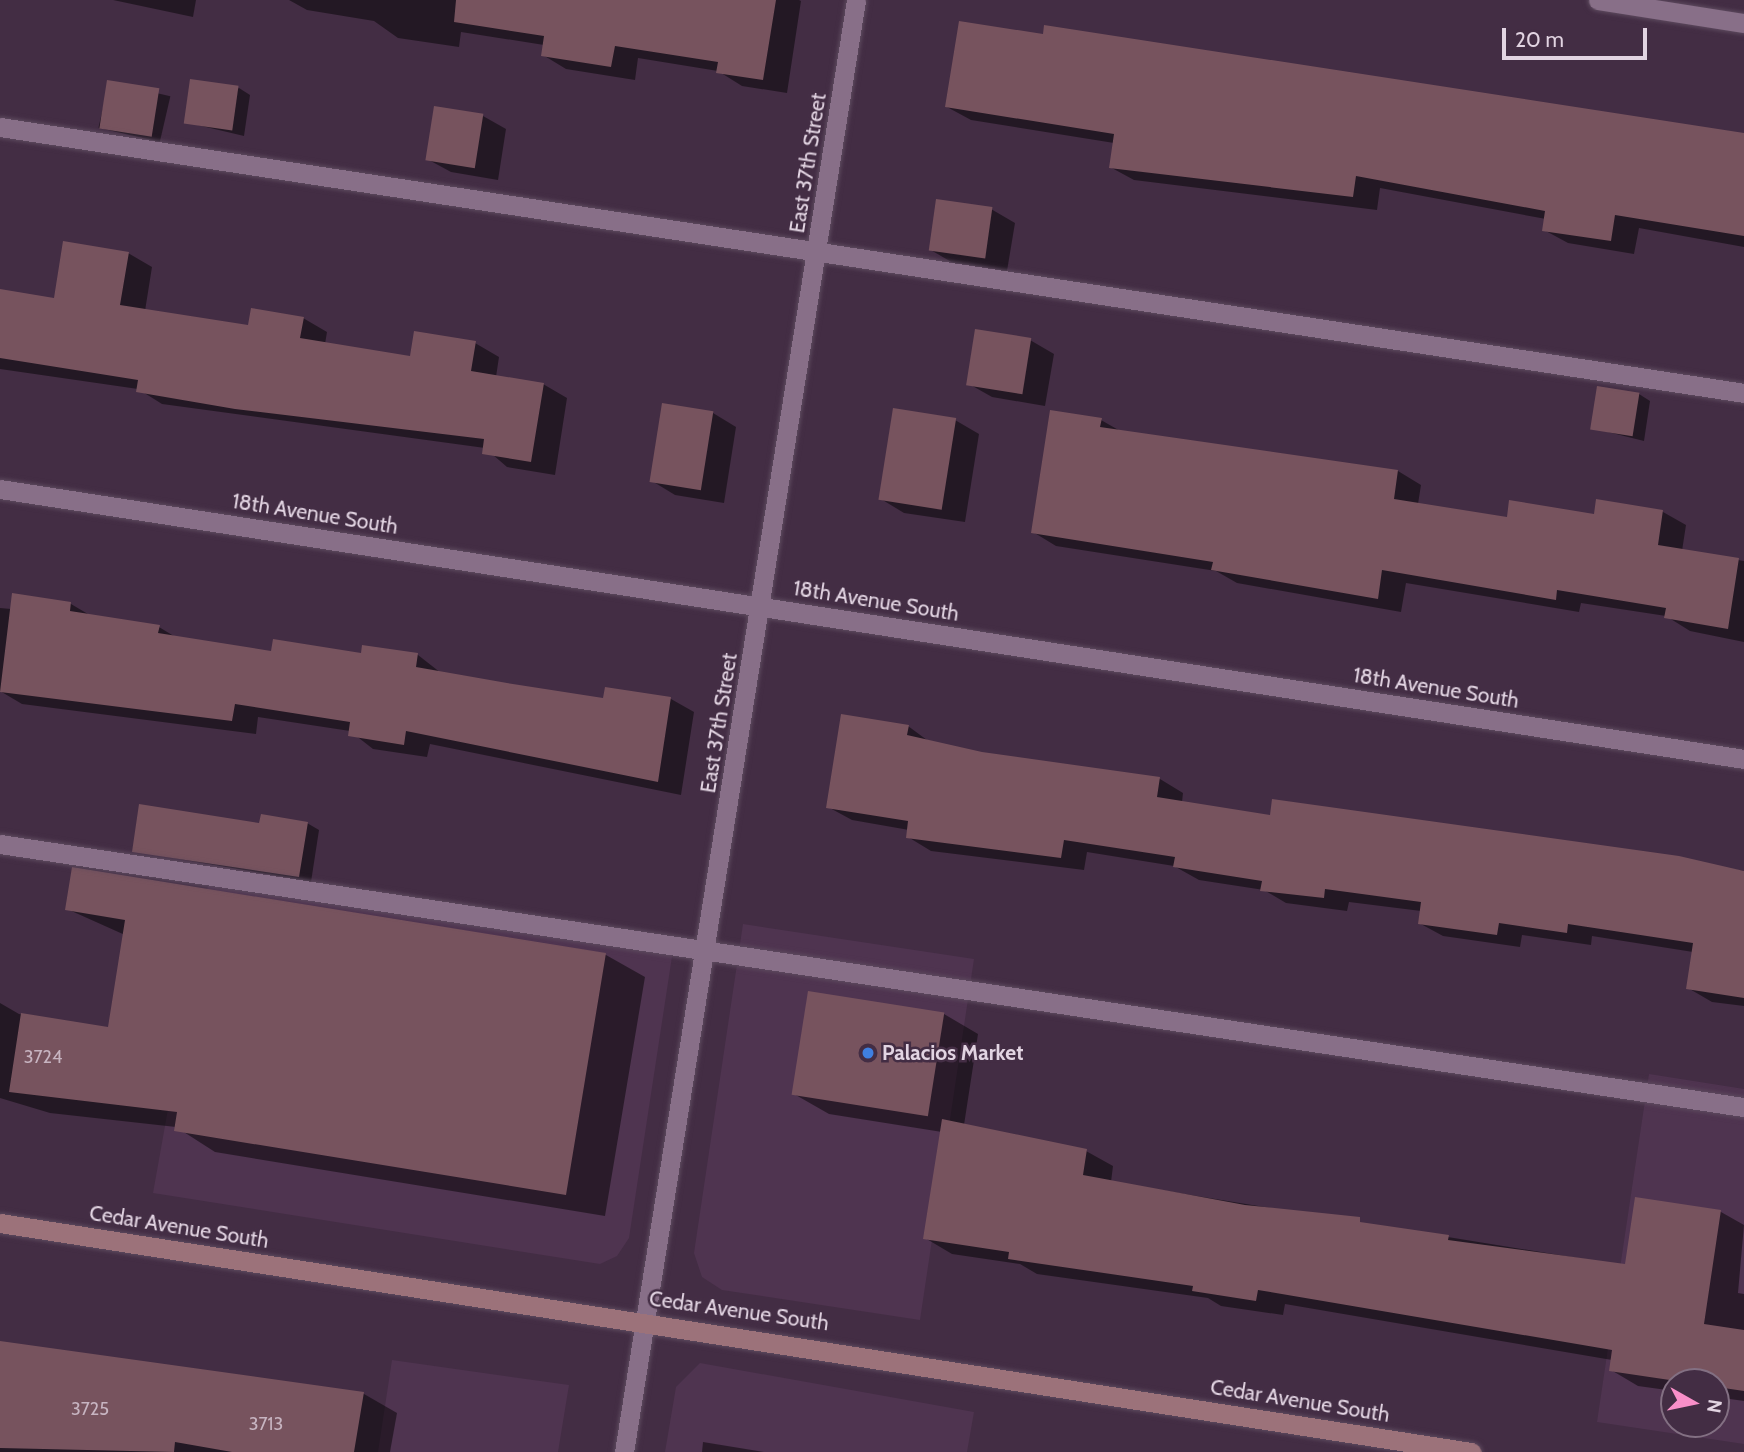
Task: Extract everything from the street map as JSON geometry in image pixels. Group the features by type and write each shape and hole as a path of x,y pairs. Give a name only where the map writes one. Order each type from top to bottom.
{"main road":[{"name":"Cedar Avenue South","path":"0,1223 645,1321 1471,1452"}],"street":[{"name":"East 37th Street","path":"624,1452 856,0"},
{"path":"1598,0 1744,23"},
{"path":"0,127 817,255 1744,393"},
{"name":"18th Avenue South","path":"0,489 1744,759"},
{"path":"0,844 1744,1107"}],"shaded area":[{"path":"210,874 673,950 629,1238 617,1256 600,1264 153,1193"},
{"path":"743,924 974,959 920,1320 722,1290 702,1277 694,1253"},
{"path":"1649,1074 1744,1089 1744,1444 1704,1438 1730,1438 1730,1368 1660,1368 1660,1431 1597,1422"},
{"path":"392,1360 569,1385 558,1452 378,1452"},
{"path":"700,1363 974,1412 967,1452 665,1452 676,1387"}],"building":[{"path":"456,0 776,0 763,80 716,73 718,62 615,46 611,67 541,56 544,36 454,22"},
{"path":"959,21 1043,34 1044,25 1744,133 1744,236 1615,215 1611,241 1542,231 1545,211 1356,176 1353,197 1109,168 1114,134 945,107"},
{"path":"190,79 239,86 232,130 184,124"},
{"path":"107,80 159,88 152,137 99,128"},
{"path":"434,106 483,114 475,168 425,160"},
{"path":"936,199 992,207 985,258 929,250"},
{"path":"63,241 129,252 120,305 248,325 251,308 304,317 300,338 410,356 414,331 476,341 471,371 544,383 531,462 482,454 484,439 235,409 136,392 138,380 0,358 0,289 54,298"},
{"path":"975,329 1031,338 1022,394 966,385"},
{"path":"1597,386 1639,393 1633,436 1590,429"},
{"path":"662,403 713,411 701,490 649,482"},
{"path":"893,408 956,418 942,510 878,500"},
{"path":"1050,410 1102,418 1100,427 1398,470 1394,499 1507,517 1509,500 1594,514 1596,499 1663,510 1658,545 1739,558 1728,629 1664,618 1666,608 1557,590 1556,600 1382,570 1378,599 1211,570 1213,562 1031,533"},
{"path":"12,593 71,602 70,611 160,625 158,633 271,651 273,639 361,653 362,645 418,653 416,667 507,683 603,698 605,687 671,697 658,782 406,731 404,745 348,736 350,722 235,704 232,721 0,692"},
{"path":"841,714 909,725 907,735 982,752 1160,777 1157,797 1270,815 1272,799 1679,856 1744,871 1744,998 1686,989 1693,943 1568,924 1567,933 1499,923 1497,935 1418,924 1421,902 1325,889 1324,898 1260,891 1262,881 1173,867 1175,857 1064,840 1061,858 906,838 908,821 826,808"},
{"path":"139,804 259,823 261,814 308,822 299,877 132,852"},
{"path":"72,867 606,953 566,1195 174,1131 177,1112 9,1092 21,1013 108,1027 125,920 65,910"},
{"name":"Palacios Market","path":"808,991 944,1013 928,1116 792,1095"},
{"path":"942,1119 1087,1149 1083,1175 1245,1205 1360,1217 1360,1222 1449,1235 1448,1240 1625,1264 1635,1197 1721,1210 1704,1324 1744,1330 1744,1391 1730,1389 1730,1368 1660,1368 1660,1379 1609,1371 1612,1350 1258,1290 1256,1301 1192,1291 1193,1286 1008,1259 1009,1252 923,1239"},
{"path":"0,1341 364,1392 354,1452 232,1452 175,1442 174,1452 0,1448"}],"place":[{"name":"Palacios Market","path":"868,1053"}]}
